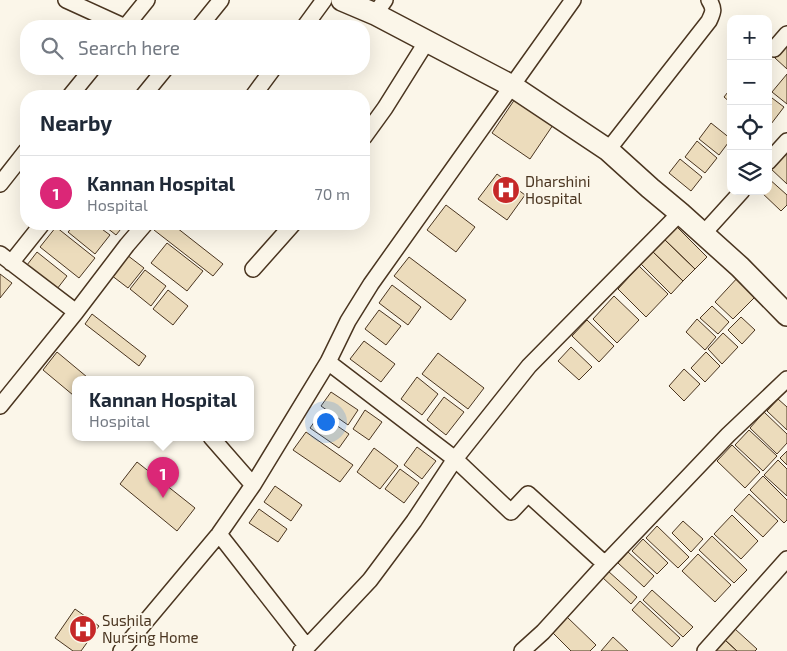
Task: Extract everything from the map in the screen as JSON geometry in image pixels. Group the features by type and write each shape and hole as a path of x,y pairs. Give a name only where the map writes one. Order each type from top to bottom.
{"street":[{"path":"66,0 111,20"},
{"path":"129,20 147,0"},
{"path":"205,20 221,0"},
{"path":"309,20 324,0"},
{"path":"342,0 380,7 427,41 512,86 608,150 740,267 786,313"},
{"path":"121,651 219,534 253,485 328,362 348,321 371,284 573,0"},
{"path":"608,150 709,21 713,12 709,0"},
{"path":"774,49 787,34"},
{"path":"370,128 385,108 427,41"},
{"path":"75,90 87,75"},
{"path":"148,90 160,75"},
{"path":"257,90 269,75"},
{"path":"772,158 787,141"},
{"path":"0,184 20,159"},
{"path":"703,234 738,195"},
{"path":"219,534 304,649 370,580 414,521 455,459 529,366 680,213"},
{"path":"36,230 6,258 76,312"},
{"path":"0,406 140,230"},
{"path":"253,269 288,230"},
{"path":"328,362 455,459 511,512 528,494 605,564"},
{"path":"522,651 543,632 728,435 787,379"},
{"path":"214,441 253,485"},
{"path":"705,651 787,559"}],"building":[{"path":"787,44 787,69 775,58"},
{"path":"787,74 787,104 772,92"},
{"path":"772,98 784,107 772,123"},
{"path":"515,99 553,125 530,159 492,133"},
{"path":"711,123 727,136 727,144 719,155 699,139"},
{"path":"697,141 717,158 705,173 685,157"},
{"path":"787,151 787,184 772,170 772,166"},
{"path":"680,159 702,177 691,191 669,173"},
{"path":"497,174 525,195 507,220 478,199"},
{"path":"772,182 787,195 787,205 781,211 764,195 772,195"},
{"path":"446,205 475,227 456,252 427,230"},
{"path":"676,226 707,257 695,269 664,239"},
{"path":"54,230 60,230 95,258 79,278 40,247"},
{"path":"70,230 103,230 110,235 95,254 68,232"},
{"path":"110,230 120,230 116,235"},
{"path":"154,230 180,230 223,264 213,276"},
{"path":"664,239 695,269 683,281 652,251"},
{"path":"167,243 203,271 187,291 151,263"},
{"path":"652,251 683,281 671,294 640,263"},
{"path":"37,252 67,276 57,289 27,265"},
{"path":"127,255 144,268 128,288 111,275"},
{"path":"409,257 466,300 451,320 394,276"},
{"path":"639,266 668,294 646,317 618,289"},
{"path":"145,270 166,286 151,306 130,289"},
{"path":"0,274 12,283 0,298"},
{"path":"740,275 759,293 733,319 715,302"},
{"path":"392,285 421,307 408,325 379,303"},
{"path":"168,290 188,306 173,325 153,309"},
{"path":"614,296 639,320 617,343 593,319"},
{"path":"712,306 729,322 718,334 700,318"},
{"path":"379,310 401,326 386,345 365,329"},
{"path":"92,314 146,356 139,366 85,324"},
{"path":"741,317 755,330 742,344 728,330"},
{"path":"697,319 716,337 705,350 686,332"},
{"path":"587,320 614,346 599,362 572,336"},
{"path":"723,333 738,347 722,364 708,349"},
{"path":"364,341 395,364 381,382 350,359"},
{"path":"571,347 592,367 579,380 558,361"},
{"path":"57,352 86,376 72,376 72,394 43,370"},
{"path":"706,352 720,366 705,382 691,368"},
{"path":"438,353 484,388 468,409 422,374"},
{"path":"684,369 700,384 684,401 669,386"},
{"path":"417,377 438,394 422,415 401,399"},
{"path":"331,392 358,410 348,425 321,406"},
{"path":"444,397 464,412 446,435 427,420"},
{"path":"778,399 787,407 787,430 767,411"},
{"path":"365,410 382,422 369,440 353,429"},
{"path":"764,412 787,434 787,443 777,454 750,428"},
{"path":"320,414 349,434 339,448 310,428"},
{"path":"749,430 777,456 763,471 735,445"},
{"path":"306,432 353,465 340,482 293,450"},
{"path":"732,445 760,472 745,488 717,461"},
{"path":"417,447 436,461 422,479 404,465"},
{"path":"374,448 398,466 380,489 357,472"},
{"path":"787,451 787,465 780,458"},
{"path":"778,460 787,469 787,496 764,475"},
{"path":"137,462 195,508 177,531 120,484"},
{"path":"400,469 419,483 404,503 385,489"},
{"path":"763,476 787,500 787,520 784,523 750,490"},
{"path":"275,486 302,505 291,521 264,502"},
{"path":"749,494 778,521 763,537 734,510"},
{"path":"259,509 287,529 278,542 249,523"},
{"path":"732,515 758,541 741,559 714,534"},
{"path":"683,521 703,539 691,552 672,533"},
{"path":"657,526 689,557 678,568 646,538"},
{"path":"712,536 747,570 734,583 699,550"},
{"path":"643,539 668,563 657,574 632,551"},
{"path":"628,552 654,576 644,587 618,563"},
{"path":"698,554 731,585 715,602 682,571"},
{"path":"608,571 637,597 631,604 602,577"},
{"path":"652,590 693,627 683,637 643,600"},
{"path":"640,601 680,638 672,647 632,610"},
{"path":"75,609 99,626 81,651 73,651 55,638"},
{"path":"567,617 596,645 590,651 571,651 552,632"},
{"path":"735,629 757,649 755,651 737,651 725,640"},
{"path":"613,637 628,651 601,651"},
{"path":"725,640 737,651 715,651"}],"place":[{"name":"Dharshini Hospital","path":"506,190"},
{"name":"Kannan Hospital","path":"163,498"},
{"name":"Sushila Nursing Home","path":"83,629"}]}
